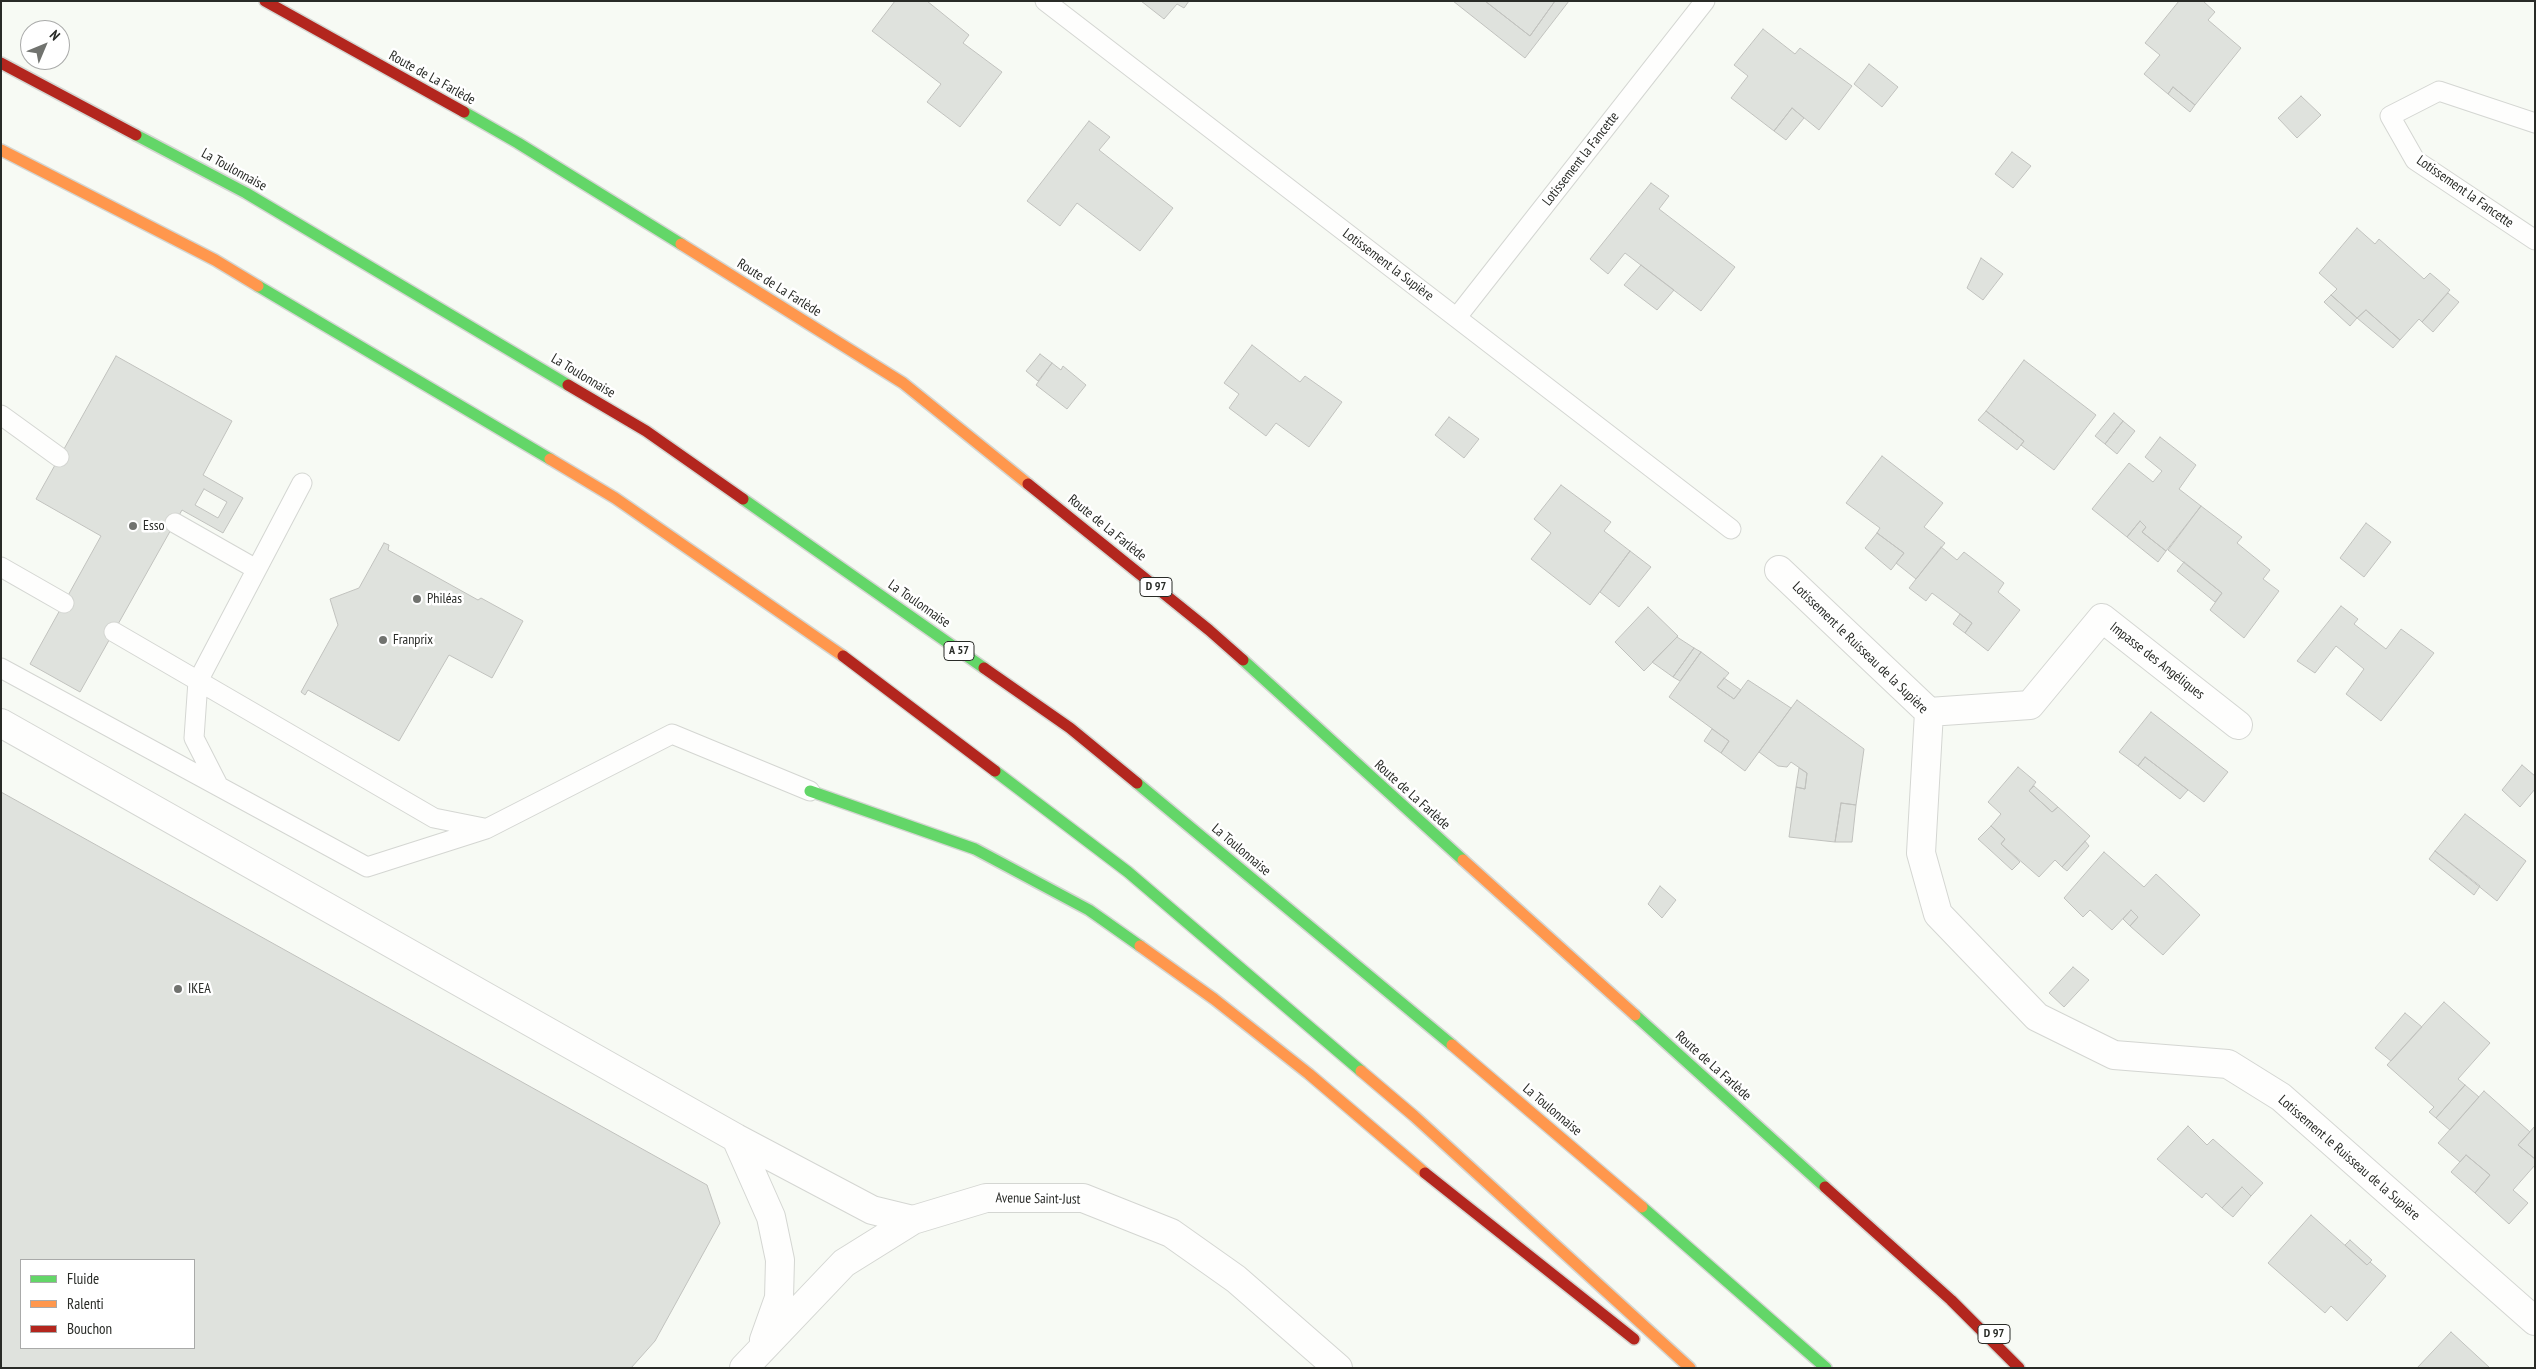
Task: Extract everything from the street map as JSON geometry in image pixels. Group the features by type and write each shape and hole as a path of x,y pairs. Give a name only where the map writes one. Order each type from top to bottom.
{"main road":[{"name":"Route de La Farlède","path":"265,1 518,143 903,383 1209,630 2024,1365"},
{"name":"La Toulonnaise","path":"1,63 246,192 646,431 1070,728 1418,1016 1610,1179 1826,1368"},
{"path":"1,150 215,260 615,498 812,633 1128,872 1414,1116 1690,1368"},
{"path":"810,791 975,849 1090,910 1214,999 1302,1068 1428,1176 1646,1349"}],"street":[{"name":"Lotissement le Ruisseau de la Supière","path":"1779,570 1929,712 1921,853 1938,914 2037,1017 2114,1054 2228,1064 2280,1096 2535,1322"},
{"name":"Impasse des Angéliques","path":"1929,712 2030,705 2102,618 2238,725"},
{"path":"1,723 736,1138 872,1210 913,1220"},
{"path":"736,1138 771,1217 780,1260 779,1298 753,1358"},
{"name":"Avenue Saint-Just","path":"753,1358 844,1264 913,1220 986,1198 1083,1198 1171,1233 1236,1279 1338,1368"}],"lane":[{"name":"Lotissement la Supière","path":"1045,1 1731,529"},
{"name":"Lotissement la Fancette","path":"1457,317 1705,1"},
{"name":"Lotissement la Fancette","path":"2535,123 2439,91 2390,116 2415,160 2535,240"},
{"path":"1,415 59,457"},
{"path":"218,786 194,738 198,681 302,483"},
{"path":"175,522 256,569"},
{"path":"1,567 64,603"},
{"path":"114,632 434,818 486,829"},
{"path":"1,668 367,868 486,829 672,734 810,791"}],"building":[{"path":"895,1 927,1 969,35 963,43 1002,72 960,127 927,102 941,84 872,31"},
{"path":"1141,1 1189,1 1184,8 1177,4 1164,19"},
{"path":"1453,1 1485,1 1530,36 1555,1 1569,1 1525,58"},
{"path":"1485,1 1555,1 1530,36"},
{"path":"2179,1 2203,1 2215,12 2208,20 2241,48 2195,105 2173,87 2168,94 2144,74 2160,55 2145,43"},
{"path":"1763,29 1795,54 1800,48 1852,86 1819,130 1792,108 1774,131 1731,98 1748,76 1734,65"},
{"path":"1869,64 1898,87 1882,107 1854,84"},
{"path":"2173,87 2195,105 2190,112 2168,94"},
{"path":"2301,96 2321,115 2297,138 2278,118"},
{"path":"1792,108 1804,118 1786,140 1774,131"},
{"path":"1089,121 1110,137 1099,150 1173,208 1140,251 1077,203 1060,226 1027,201"},
{"path":"2012,152 2031,166 2013,188 1995,174"},
{"path":"1651,183 1669,196 1659,209 1735,267 1701,311 1625,253 1608,274 1590,259"},
{"path":"2357,228 2375,244 2379,239 2424,279 2430,273 2450,290 2422,322 2419,319 2400,340 2366,310 2357,318 2331,295 2337,289 2319,273"},
{"path":"1981,258 2003,274 1983,300 1967,288"},
{"path":"1641,265 1674,290 1657,310 1624,285"},
{"path":"2448,293 2459,302 2433,332 2422,322"},
{"path":"2331,295 2357,318 2350,326 2324,302"},
{"path":"2366,310 2400,340 2393,348 2357,318"},
{"path":"1252,345 1300,382 1305,376 1342,402 1309,447 1276,423 1266,436 1229,408 1239,394 1224,383"},
{"path":"1040,354 1052,363 1038,381 1026,371"},
{"path":"116,356 232,421 203,475 243,498 223,533 182,510 80,692 30,664 101,536 36,499"},
{"path":"2024,360 2096,415 2054,470 2021,445 2024,441 1986,411"},
{"path":"1052,363 1061,370 1063,366 1086,385 1067,409 1036,385"},
{"path":"1986,411 2024,441 2017,450 1978,420"},
{"path":"2114,413 2123,421 2105,444 2095,436"},
{"path":"1449,417 1479,439 1464,458 1435,435"},
{"path":"2123,421 2135,431 2117,454 2105,444"},
{"path":"2160,437 2196,465 2179,489 2201,506 2166,551 2142,532 2146,527 2140,521 2127,537 2092,509 2129,463 2153,482 2162,471 2145,457"},
{"path":"1882,456 1943,503 1924,527 1945,543 1916,579 1896,563 1904,553 1877,533 1880,528 1846,503"},
{"path":"1561,485 1611,522 1604,531 1630,551 1590,605 1531,559 1551,533 1534,519"},
{"path":"204,489 227,502 218,518 195,505"},
{"path":"2201,506 2242,537 2237,543 2270,570 2263,579 2279,591 2244,638 2210,610 2222,593 2168,550"},
{"path":"2140,521 2146,527 2142,532 2166,551 2158,562 2127,537"},
{"path":"2366,523 2391,542 2364,577 2340,558"},
{"path":"1877,533 1904,553 1891,570 1865,548"},
{"path":"384,543 389,545 388,550 478,600 481,598 523,621 492,678 449,655 399,741 308,690 305,695 301,692 338,625 330,599 359,588"},
{"path":"1941,547 1957,560 1964,552 2004,583 1998,592 2020,610 1988,651 1965,633 1972,623 1932,593 1926,601 1909,588"},
{"path":"1630,551 1651,567 1619,607 1600,592"},
{"path":"2184,562 2222,593 2215,602 2177,571"},
{"path":"2341,606 2358,619 2354,624 2386,649 2401,629 2434,653 2381,721 2346,694 2364,669 2336,646 2315,673 2297,661"},
{"path":"1648,607 1678,636 1644,671 1615,642"},
{"path":"1960,614 1972,623 1965,633 1953,624"},
{"path":"1677,637 1694,648 1673,677 1652,662"},
{"path":"1694,648 1701,652 1680,681 1673,677"},
{"path":"1701,652 1729,673 1717,687 1734,699 1748,680 1791,708 1745,771 1721,753 1729,741 1669,697"},
{"path":"1724,678 1741,690 1734,699 1717,687"},
{"path":"1797,700 1864,749 1856,805 1841,803 1835,842 1789,837 1796,787 1805,789 1807,773 1791,762 1787,767 1778,766 1759,752"},
{"path":"2151,712 2228,772 2204,802 2145,757 2138,766 2119,752"},
{"path":"1712,729 1729,741 1721,753 1704,741"},
{"path":"2145,757 2188,790 2180,799 2138,766"},
{"path":"2522,765 2535,776 2535,789 2520,807 2502,790"},
{"path":"2018,767 2036,782 2029,791 2052,812 2058,807 2090,836 2062,867 2055,860 2039,877 2001,844 2005,839 1991,826 2001,814 1988,802"},
{"path":"1799,768 1807,773 1805,789 1796,787"},
{"path":"2034,786 2058,807 2052,812 2029,791"},
{"name":"IKEA","path":"1,792 707,1185 720,1223 655,1341 631,1368 1,1368"},
{"path":"1841,803 1856,805 1852,842 1835,842"},
{"path":"2465,814 2526,861 2497,901 2435,851"},
{"path":"1991,826 2005,839 2001,844 2020,862 2012,870 1978,839"},
{"path":"2085,841 2089,846 2067,871 2062,867"},
{"path":"2435,851 2480,886 2474,895 2429,859"},
{"path":"2104,852 2144,887 2156,874 2200,915 2163,955 2130,926 2138,917 2131,910 2112,930 2090,910 2083,917 2064,898"},
{"path":"1660,886 1676,900 1662,918 1648,904"},
{"path":"2131,910 2138,917 2130,926 2123,919"},
{"path":"2073,967 2089,980 2064,1007 2049,993"},
{"path":"2444,1002 2490,1043 2458,1079 2465,1085 2436,1118 2429,1112 2434,1107 2387,1065"},
{"path":"2405,1013 2422,1027 2391,1061 2375,1048"},
{"path":"2465,1085 2479,1097 2450,1130 2436,1118"},
{"path":"2484,1091 2530,1132 2518,1145 2535,1159 2535,1165 2513,1190 2528,1203 2509,1224 2475,1193 2490,1175 2466,1155 2460,1162 2438,1143"},
{"path":"2188,1126 2207,1145 2213,1139 2263,1183 2251,1196 2242,1187 2222,1208 2206,1193 2202,1198 2157,1159"},
{"path":"2535,1126 2535,1159 2518,1145"},
{"path":"2466,1155 2490,1175 2475,1193 2451,1172"},
{"path":"2242,1187 2251,1196 2233,1217 2222,1208"},
{"path":"2311,1215 2367,1265 2370,1262 2386,1276 2347,1321 2331,1306 2325,1313 2268,1263"},
{"path":"2350,1240 2372,1260 2367,1265 2345,1245"},
{"path":"2451,1332 2490,1368 2417,1368"}],"traffic: fast":[{"path":"464,112 518,143 681,244"},
{"path":"136,135 246,193 568,385"},
{"path":"258,286 550,459"},
{"path":"743,499 984,668"},
{"path":"1243,660 1463,860"},
{"path":"995,771 1128,872 1361,1071"},
{"path":"1137,783 1452,1045"},
{"path":"810,791 975,849 1089,910 1140,946"},
{"path":"1635,1015 1825,1187"},
{"path":"1642,1207 1826,1368"}],"traffic: slow":[{"path":"1,150 215,260 258,286"},
{"path":"681,244 903,383 1028,484"},
{"path":"550,459 615,498 843,656"},
{"path":"1463,860 1635,1015"},
{"path":"1140,946 1214,999 1309,1074 1425,1173"},
{"path":"1452,1045 1642,1207"},
{"path":"1361,1071 1414,1116 1690,1368"}],"traffic: jam":[{"path":"265,1 464,112"},
{"path":"1,63 136,135"},
{"path":"568,385 646,431 743,499"},
{"path":"1028,484 1209,630 1243,660"},
{"path":"843,656 995,771"},
{"path":"984,668 1070,728 1137,783"},
{"path":"1425,1173 1634,1339"},
{"path":"1825,1187 1951,1300 2019,1368"}],"place":[{"name":"Esso","path":"133,526"},
{"name":"Philéas","path":"417,599"},
{"name":"Franprix","path":"383,640"},
{"name":"IKEA","path":"178,989"}]}
